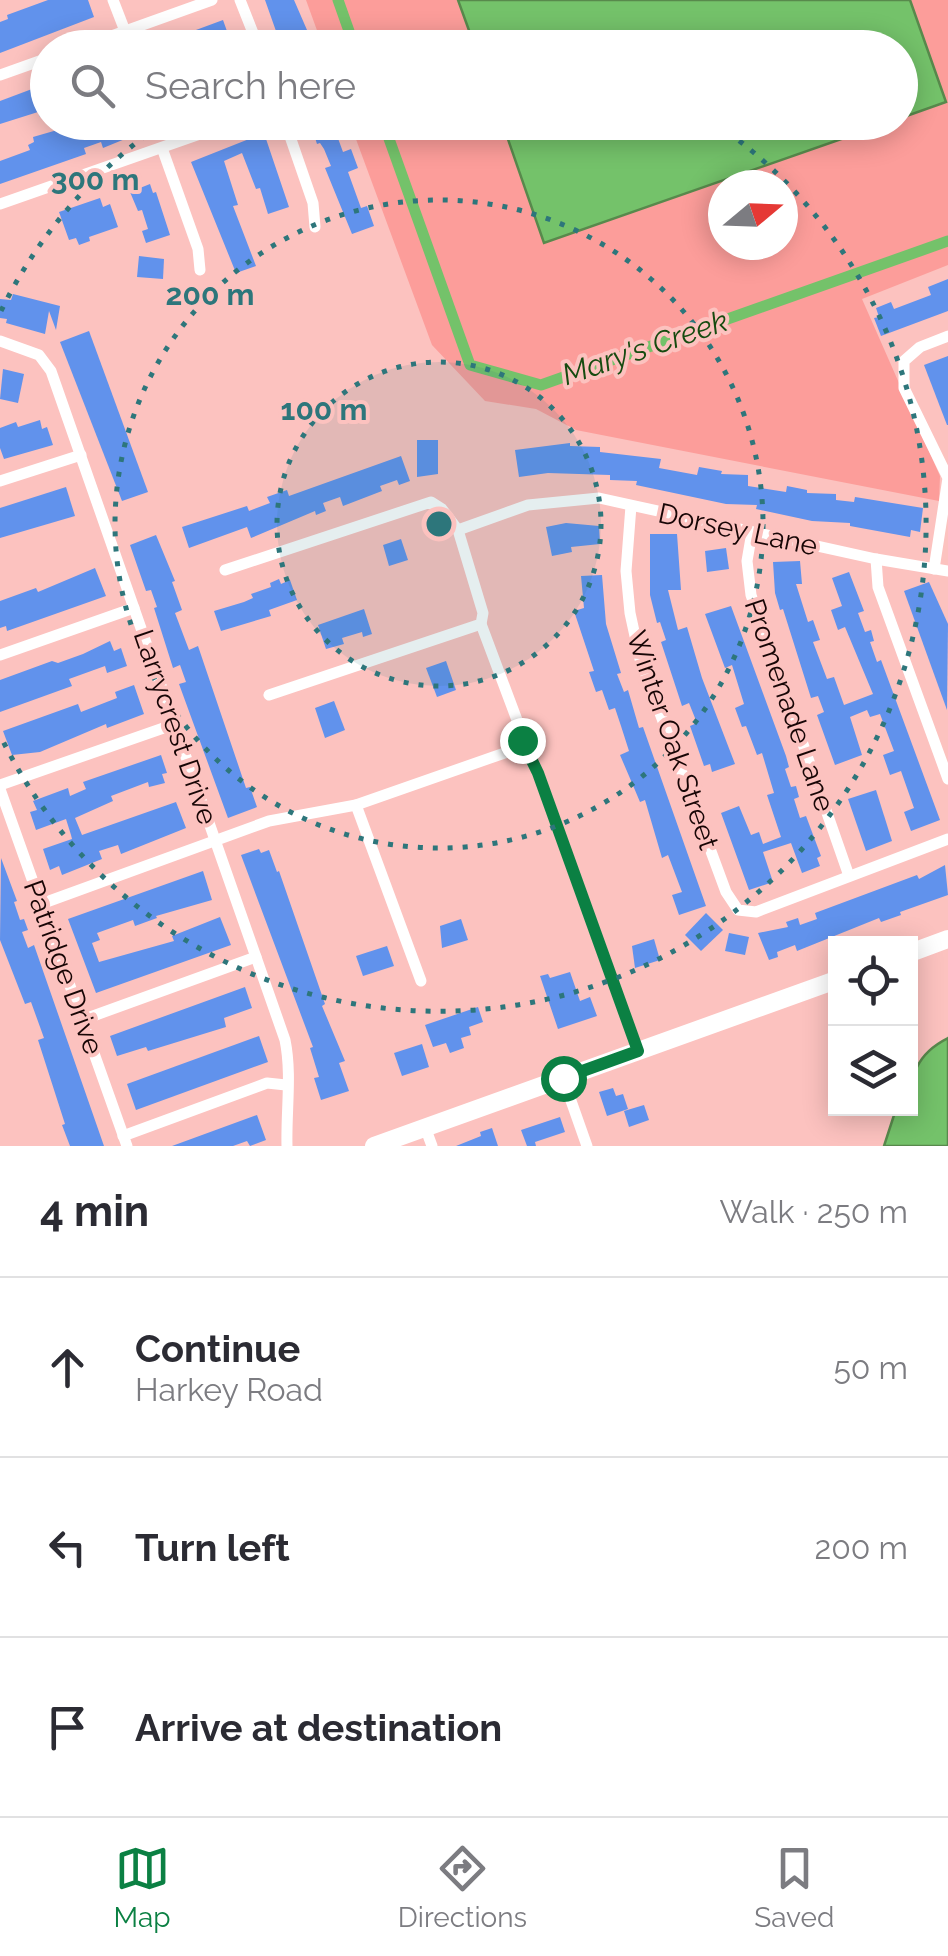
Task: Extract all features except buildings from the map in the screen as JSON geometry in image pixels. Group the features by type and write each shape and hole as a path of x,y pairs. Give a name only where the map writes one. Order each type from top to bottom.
{"street":[{"path":"114,0 125,30"},
{"path":"128,30 212,0"},
{"path":"240,0 251,30"},
{"path":"0,75 30,64"},
{"path":"0,204 184,140"},
{"path":"291,140 313,204 314,227"},
{"path":"162,148 198,249 200,270"},
{"path":"934,569 948,478 904,388 904,361 920,347 948,336"},
{"name":"Larrycrest Drive","path":"0,342 39,355 51,371 81,455 285,1040 290,1064 286,1146"},
{"path":"0,481 81,455"},
{"name":"Dorsey Lane","path":"458,530 528,505 599,498 948,571"},
{"path":"224,570 431,502 442,509 458,530 483,613 482,624 522,740 538,773 638,1051"},
{"name":"Winter Oak Street","path":"631,506 626,571 640,659 726,892 738,910 756,912 849,876"},
{"name":"Promenade Lane","path":"752,532 747,561 751,595 849,876"},
{"path":"876,559 878,588 948,779"},
{"path":"0,655 134,608"},
{"path":"269,695 482,624"},
{"path":"0,787 175,724"},
{"path":"41,904 269,821 356,805 513,750 522,740"},
{"name":"Patridge Drive","path":"0,787 125,1141"},
{"path":"356,805 421,981"},
{"path":"849,876 948,840"},
{"path":"918,949 948,939"},
{"path":"82,1020 256,957"},
{"path":"374,1146 828,983"},
{"path":"563,1078 587,1146"},
{"path":"125,1141 267,1083 286,1085"},
{"path":"425,1127 432,1146"}],"shaded area":[{"path":"306,0 948,0 948,265 862,299 940,476 939,501 576,430 536,409 485,401 432,345 356,140 918,140 918,30 317,30"},
{"path":"458,0 910,0 946,102 918,112 918,30 469,30"},
{"path":"508,140 838,140 753,170 708,170 708,186 544,243"},
{"path":"948,1038 948,1146 884,1146 894,1116 918,1116 918,1065"}],"waterway":[{"name":"Mary's Creek","path":"338,0 349,30"},
{"name":"Mary's Creek","path":"389,140 470,365 541,385 948,241"}],"route":[{"path":"522,740 538,773 638,1051 563,1078"}]}
